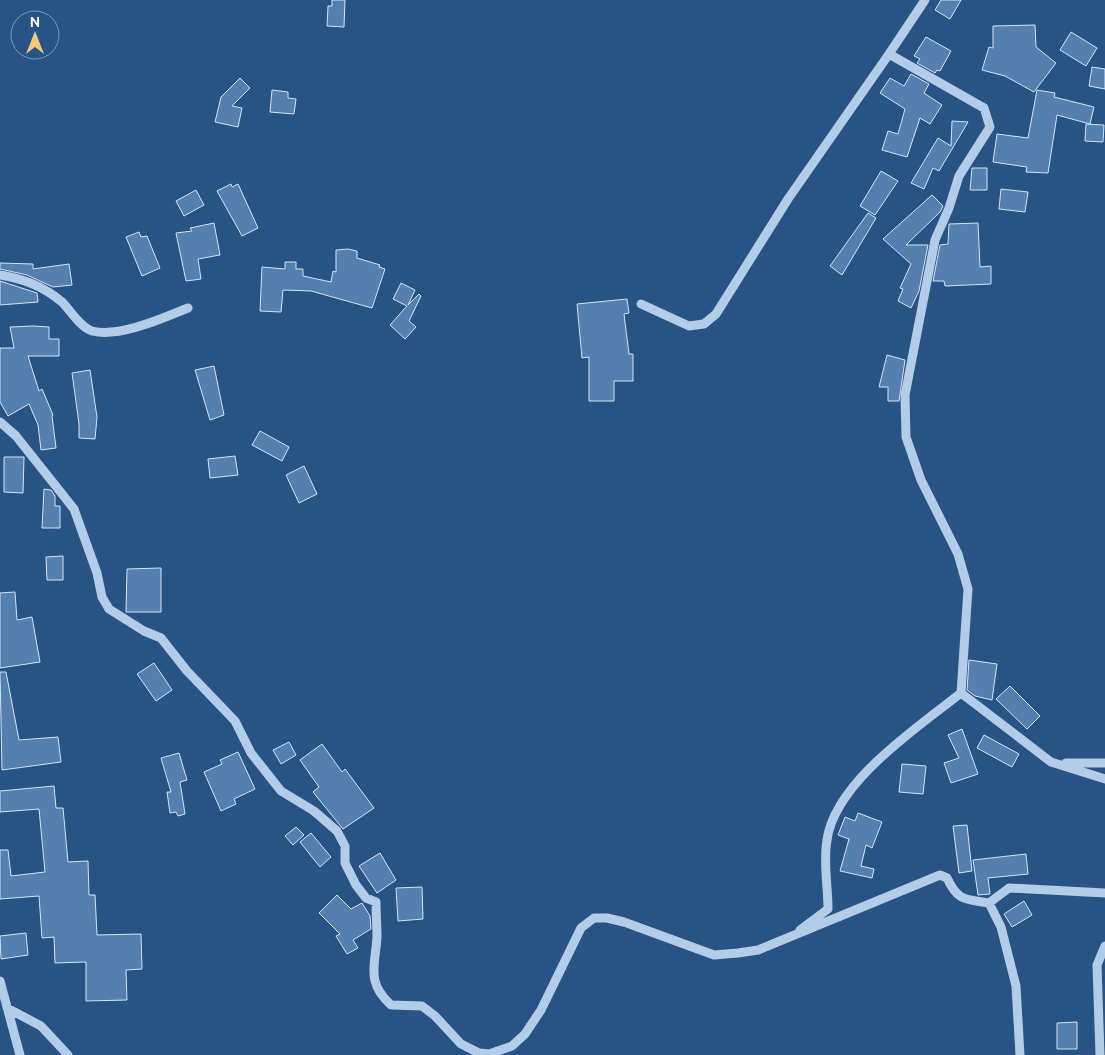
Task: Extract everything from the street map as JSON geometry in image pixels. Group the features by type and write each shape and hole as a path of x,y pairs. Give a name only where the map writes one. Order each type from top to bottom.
{"street":[{"path":"641,304 688,326 704,324 716,314 788,199 925,0"},
{"path":"792,936 828,909 827,840 836,814 856,782 903,739 961,693 963,631 968,589 958,554 921,480 906,437 905,395 935,240 949,208 959,176 990,127 984,108 889,54"},
{"path":"0,275 26,280 42,288 62,303 91,330 113,332 158,320 188,308"},
{"path":"0,422 16,436 74,509 97,573 102,597 109,609 144,631 161,638 187,671 235,721 250,753 281,791 314,811 337,831 345,846 345,863 356,885 366,898 376,902 377,938 372,967 378,993 391,1005 422,1006 430,1011 461,1044 479,1053 489,1054 512,1046 525,1034 541,1010 581,928 594,918 607,918 624,922 714,955 758,950 940,875 947,878 954,893 959,898 988,903 1009,888 1105,893"},
{"path":"961,693 1051,762 1105,779"},
{"path":"1051,762 1098,765 1105,763"},
{"path":"988,903 1001,926 1016,986 1020,1055"},
{"path":"1100,1055 1097,965 1105,946"},
{"path":"0,981 20,1055"},
{"path":"7,1008 41,1026 68,1055"}],"building":[{"path":"332,0 345,0 344,27 327,26 328,6 332,6"},
{"path":"941,0 961,0 950,19 935,10"},
{"path":"1035,25 1036,47 1056,63 1034,92 1005,76 982,70 989,47 993,48 993,26"},
{"path":"1071,32 1097,48 1086,66 1060,50"},
{"path":"926,37 951,51 940,71 937,70 935,73 917,63 920,59 914,56"},
{"path":"1092,67 1105,69 1105,89 1089,86"},
{"path":"911,74 929,84 924,93 942,105 930,124 920,118 907,157 882,150 888,131 898,134 905,109 880,93 890,78 904,86"},
{"path":"240,78 250,88 232,106 242,108 238,127 215,122 221,97"},
{"path":"272,90 288,92 288,98 296,99 294,114 270,112"},
{"path":"1037,90 1055,93 1054,97 1094,107 1090,124 1057,115 1048,173 1026,172 1027,167 993,162 997,134 1028,138"},
{"path":"952,121 968,122 939,171 933,168 924,189 911,183 938,138 951,146"},
{"path":"1086,124 1104,125 1103,142 1085,141"},
{"path":"972,168 987,168 987,190 970,190"},
{"path":"881,171 898,181 875,215 860,206"},
{"path":"231,184 232,187 238,184 258,228 242,236 217,191"},
{"path":"1001,189 1028,192 1025,212 999,209"},
{"path":"196,190 204,205 184,216 176,201"},
{"path":"932,195 943,206 940,212 906,245 928,245 919,291 911,308 898,301 903,289 900,288 911,264 883,239"},
{"path":"868,213 876,218 842,275 830,266"},
{"path":"214,223 220,255 198,259 201,279 186,281 176,233 192,231 190,228"},
{"path":"978,223 980,267 991,266 991,284 945,286 944,281 933,281 940,245 948,244 949,224"},
{"path":"139,232 141,237 147,236 160,268 142,276 126,237"},
{"path":"348,249 357,251 357,258 380,265 379,267 385,269 372,308 311,291 283,290 281,312 260,311 262,267 285,269 285,262 296,262 296,269 303,269 303,276 331,282 333,271 336,272 336,250"},
{"path":"0,263 33,264 33,269 69,264 72,285 53,287 27,275 0,269"},
{"path":"0,281 37,293 38,302 0,305"},
{"path":"401,283 415,290 408,305 419,294 421,296 409,321 416,327 405,339 390,325 407,306 393,299"},
{"path":"627,299 629,313 624,314 629,354 633,354 633,381 614,381 614,401 589,401 589,357 582,358 577,304"},
{"path":"10,327 49,327 49,339 59,339 59,356 28,356 39,391 42,389 53,415 56,448 41,450 38,425 29,404 8,416 0,402 0,348 14,348"},
{"path":"887,355 905,360 899,401 888,401 888,387 879,387"},
{"path":"214,366 224,415 210,420 195,370"},
{"path":"90,370 97,417 95,439 79,438 72,373"},
{"path":"260,431 289,447 282,461 252,445"},
{"path":"235,456 238,475 210,478 208,459"},
{"path":"4,457 24,457 23,493 4,492"},
{"path":"304,466 317,494 299,503 286,475"},
{"path":"44,489 51,490 55,496 55,506 60,506 60,528 42,528"},
{"path":"63,556 63,580 47,580 46,557"},
{"path":"161,568 161,612 126,612 127,569"},
{"path":"15,592 17,620 32,617 40,662 0,668 0,593"},
{"path":"969,660 997,664 992,700 975,696 967,690"},
{"path":"154,663 172,690 156,701 137,674"},
{"path":"0,672 6,672 19,740 58,737 61,762 2,770"},
{"path":"1010,686 1040,716 1027,729 996,699"},
{"path":"962,729 978,774 951,783 944,763 959,758 948,735"},
{"path":"984,735 1019,754 1012,767 977,748"},
{"path":"289,742 296,755 281,764 273,750"},
{"path":"322,744 342,772 345,769 374,808 343,829 313,792 319,787 300,760"},
{"path":"238,752 255,789 234,799 236,804 221,811 204,772 222,764 220,760"},
{"path":"179,753 187,780 180,782 185,814 178,816 176,812 170,813 167,792 171,792 161,758"},
{"path":"902,764 926,766 923,794 899,792"},
{"path":"54,786 56,808 63,808 68,862 88,861 89,895 95,895 97,935 141,934 142,969 126,970 127,1000 86,1001 86,962 55,963 54,937 42,938 39,896 0,899 0,850 8,850 11,876 45,872 39,809 0,812 0,791"},
{"path":"858,813 882,822 872,848 866,845 861,866 874,869 872,878 840,871 849,839 838,835 845,817 855,821"},
{"path":"967,825 972,871 959,873 953,826"},
{"path":"296,827 304,835 293,845 285,836"},
{"path":"311,833 331,857 320,867 300,842"},
{"path":"380,853 396,880 377,893 359,866"},
{"path":"1026,854 1028,874 988,878 990,894 978,895 973,860"},
{"path":"422,887 423,919 398,921 396,888"},
{"path":"337,895 351,909 362,903 370,916 371,929 353,940 358,948 347,954 336,936 340,934 319,913"},
{"path":"1024,901 1032,915 1012,927 1004,914"},
{"path":"26,933 28,955 1,959 0,936"},
{"path":"1077,1022 1077,1049 1057,1049 1057,1023"}]}
